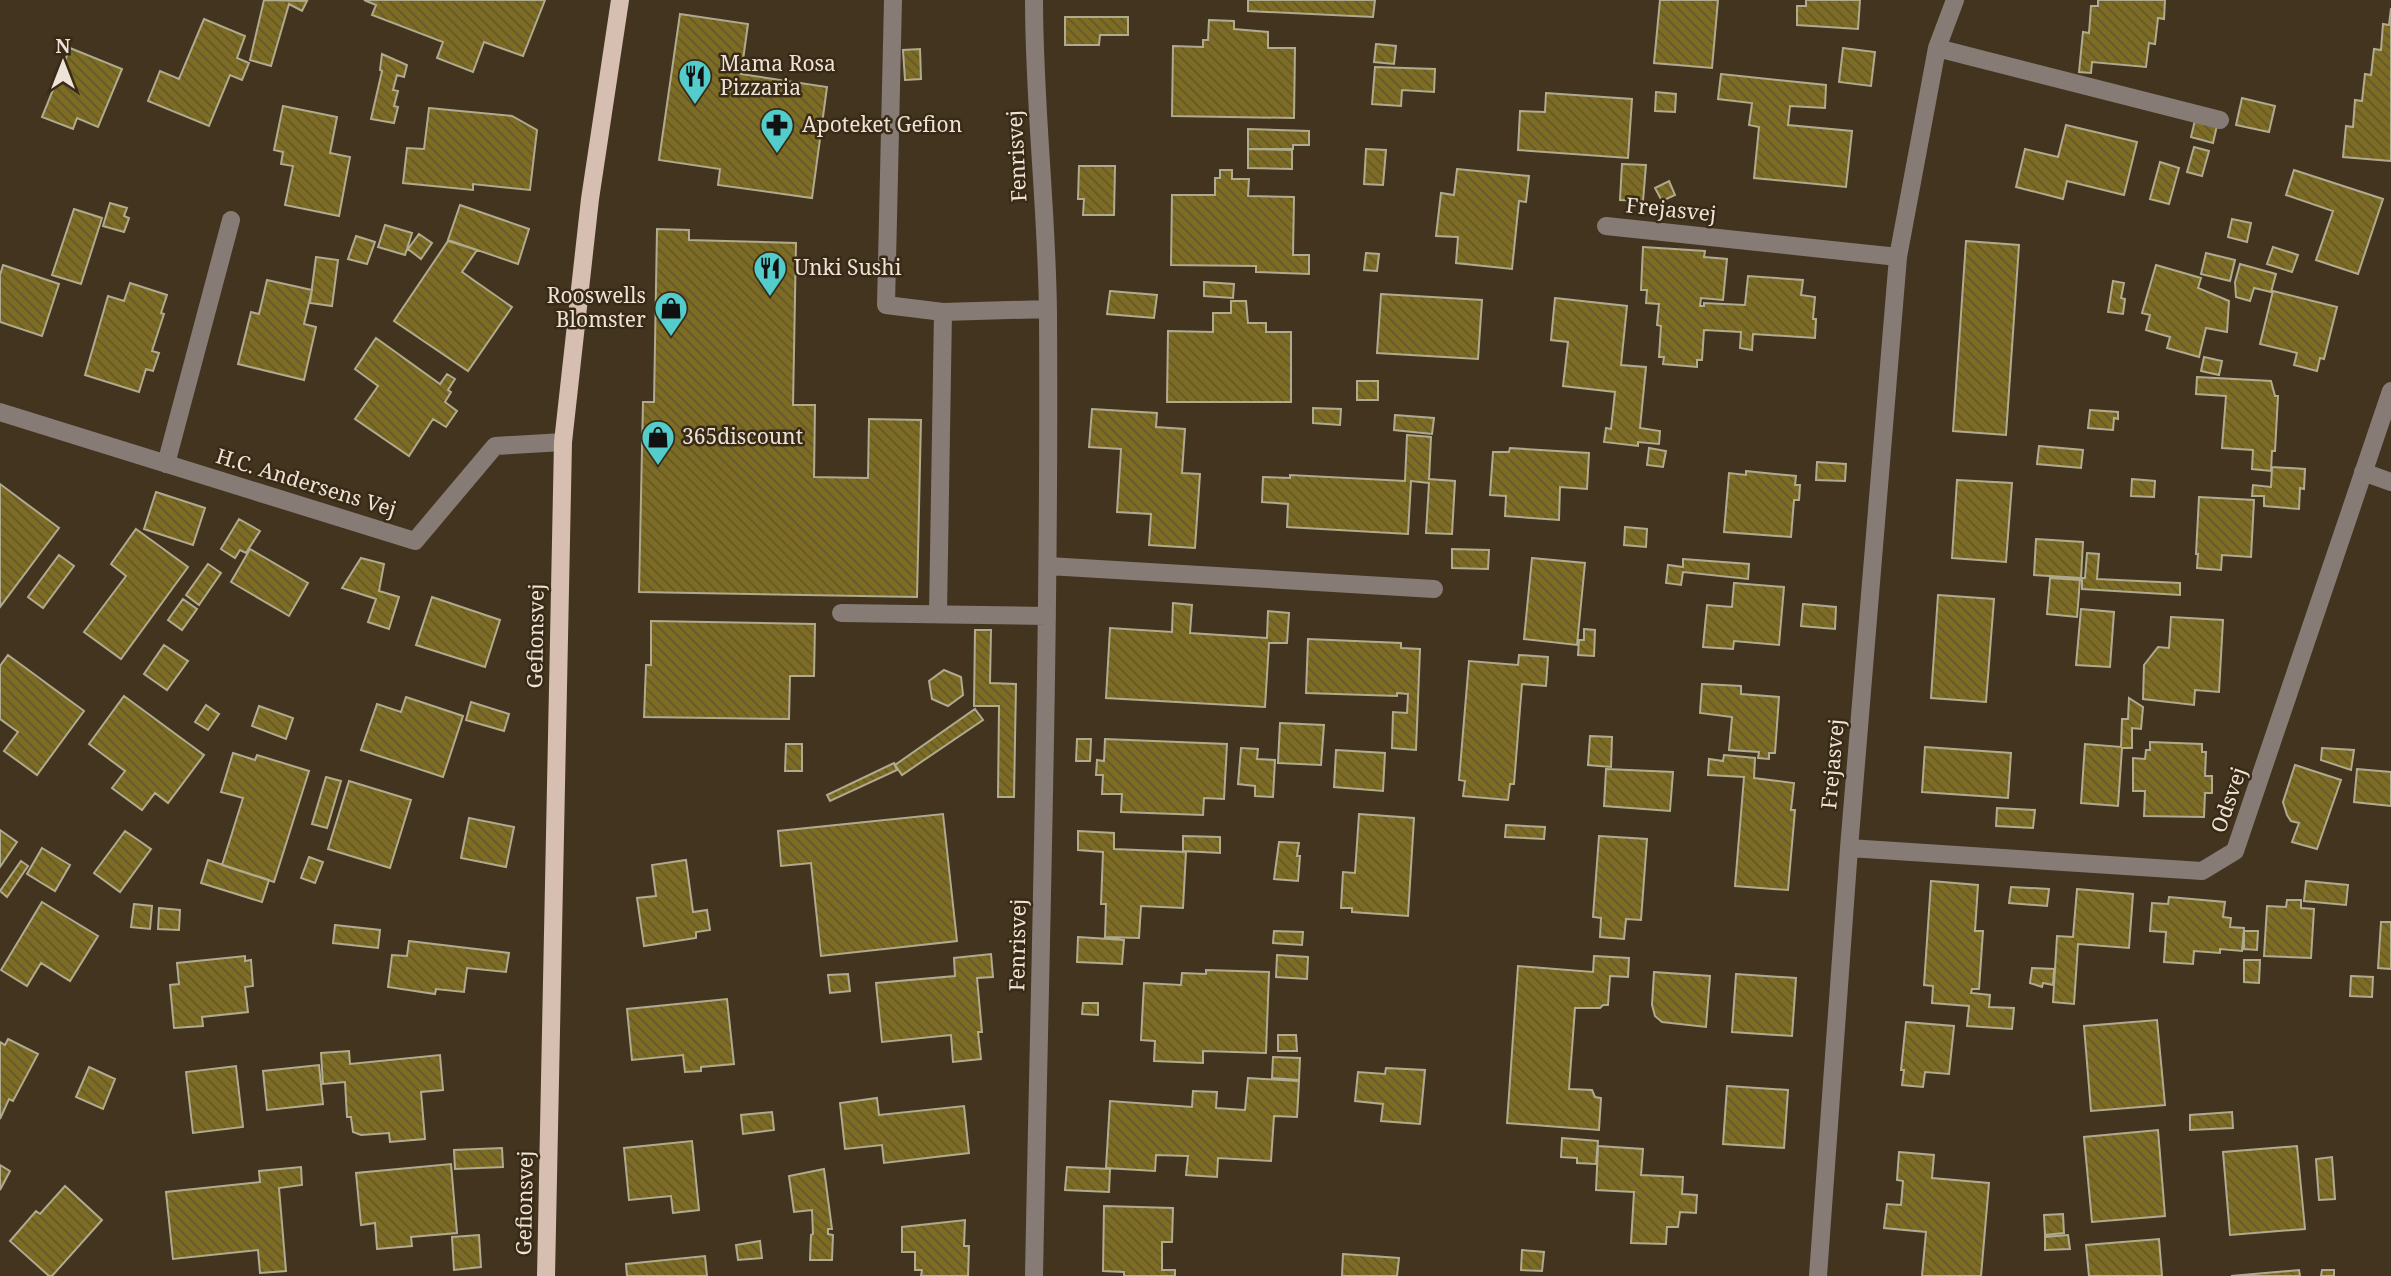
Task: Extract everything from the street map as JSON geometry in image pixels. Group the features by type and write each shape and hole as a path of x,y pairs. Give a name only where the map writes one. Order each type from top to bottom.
{"main road":[{"name":"Gefionsvej","path":"546,1276 563,442 590,199 620,0"}],"street":[{"path":"892,0 887,305 943,312 1048,309"},
{"name":"Fenrisvej","path":"1034,0 1034,52 1048,309 1048,566 1034,1276"},
{"name":"Frejasvej","path":"1818,1276 1849,848 1898,257 1937,48 1955,0"},
{"path":"1937,48 2221,120"},
{"path":"166,464 231,220"},
{"name":"Frejasvej","path":"1606,226 1898,257"},
{"path":"938,614 943,312"},
{"name":"Odsvej","path":"1849,848 2202,871 2235,851 2391,391"},
{"name":"H.C. Andersens Vej","path":"0,412 415,541 495,446 563,442"},
{"path":"2363,472 2391,482"},
{"path":"1048,566 1434,589"},
{"path":"841,613 1047,616"}],"building":[{"path":"264,0 307,1 302,11 289,4 271,66 250,60"},
{"path":"364,0 545,0 523,56 484,42 473,72 437,58 443,42 372,15 376,5"},
{"path":"1248,0 1375,0 1373,17 1248,11"},
{"path":"1660,0 1718,0 1712,68 1654,63"},
{"path":"1806,0 1860,0 1858,29 1797,25 1797,6 1806,6"},
{"path":"2098,0 2165,0 2164,19 2158,18 2155,44 2149,43 2146,67 2092,62 2091,73 2079,72 2083,32 2089,33 2091,6 2098,6"},
{"path":"2391,8 2391,161 2343,157 2346,126 2353,127 2355,100 2362,101 2365,74 2371,75 2374,49 2381,50 2383,24 2389,25"},
{"path":"680,14 748,24 741,74 827,87 812,198 718,185 720,169 659,160"},
{"path":"1065,17 1128,17 1128,35 1100,35 1099,45 1065,45"},
{"path":"204,19 245,36 237,58 249,63 242,80 230,75 209,126 148,101 160,71 179,79"},
{"path":"1209,20 1234,21 1234,29 1268,32 1268,48 1295,48 1294,118 1172,116 1173,46 1203,47 1203,40 1208,40"},
{"path":"1376,44 1396,46 1394,64 1374,62"},
{"path":"70,48 122,69 98,127 77,118 73,129 42,117"},
{"path":"1843,48 1875,52 1871,86 1839,82"},
{"path":"920,49 921,79 905,80 903,50"},
{"path":"382,54 407,65 404,77 397,75 393,90 398,91 394,106 398,107 394,123 371,119 382,71"},
{"path":"1375,67 1435,69 1434,92 1402,90 1401,106 1372,104"},
{"path":"1721,74 1826,85 1825,108 1790,106 1788,125 1852,131 1846,187 1754,178 1759,127 1749,125 1752,103 1718,99"},
{"path":"1656,92 1676,94 1675,112 1655,111"},
{"path":"1546,93 1632,99 1628,158 1518,150 1520,111 1545,112"},
{"path":"2242,98 2275,106 2269,132 2236,125"},
{"path":"283,106 337,117 330,153 350,157 339,216 285,205 293,166 281,164 283,152 274,150"},
{"path":"429,108 512,116 537,130 530,190 473,184 473,190 403,183 407,148 424,149"},
{"path":"2196,116 2218,121 2213,143 2191,137"},
{"path":"2066,125 2137,142 2124,195 2067,181 2063,199 2016,187 2025,149 2058,157"},
{"path":"1248,129 1309,131 1309,145 1293,145 1293,149 1248,149"},
{"path":"2194,147 2209,151 2202,176 2187,172"},
{"path":"1248,149 1292,150 1292,169 1248,168"},
{"path":"1366,149 1386,150 1383,185 1364,184"},
{"path":"2160,162 2179,168 2169,204 2150,199"},
{"path":"1622,164 1646,165 1643,201 1620,200"},
{"path":"1079,166 1115,166 1114,215 1083,215 1084,199 1078,199"},
{"path":"1457,169 1529,176 1526,202 1519,201 1512,269 1456,263 1458,237 1436,236 1441,193 1454,195"},
{"path":"1220,170 1232,170 1232,179 1249,179 1248,196 1294,197 1293,255 1309,255 1309,274 1256,272 1256,266 1171,265 1172,195 1215,195 1215,178 1220,178"},
{"path":"2294,170 2383,199 2358,274 2316,260 2333,211 2286,195"},
{"path":"1669,181 1675,195 1662,201 1655,188"},
{"path":"110,203 127,208 124,216 129,218 124,232 103,226"},
{"path":"460,205 529,229 518,264 448,240"},
{"path":"74,209 102,218 81,284 52,275"},
{"path":"2232,219 2251,223 2247,242 2228,237"},
{"path":"385,225 412,233 405,255 378,247"},
{"path":"657,229 689,230 689,240 796,243 793,405 815,405 814,477 868,478 869,419 921,420 917,597 639,592 643,402 654,402"},
{"path":"419,234 432,243 421,259 408,249"},
{"path":"356,236 375,242 367,264 348,259"},
{"path":"448,241 477,250 462,272 512,307 468,371 394,321"},
{"path":"1966,241 2019,245 2006,435 1953,431"},
{"path":"1643,247 1705,251 1704,257 1727,259 1723,300 1701,298 1700,306 1704,306 1704,303 1745,305 1748,276 1803,280 1801,295 1815,297 1815,338 1753,334 1752,350 1740,348 1741,332 1704,330 1702,360 1697,360 1697,367 1663,364 1664,357 1659,357 1659,304 1646,303 1647,290 1641,290"},
{"path":"2273,247 2298,255 2292,272 2267,264"},
{"path":"1366,253 1379,254 1377,271 1364,270"},
{"path":"2206,253 2235,260 2230,281 2201,274"},
{"path":"316,257 338,260 332,306 310,303"},
{"path":"2240,264 2276,274 2271,292 2254,288 2250,301 2236,297 2235,282"},
{"path":"3,265 59,284 42,336 0,322 0,275"},
{"path":"2156,265 2201,278 2198,288 2229,301 2227,332 2206,328 2199,357 2167,348 2170,337 2146,330 2150,315 2142,313"},
{"path":"267,280 312,290 304,324 316,327 304,380 238,364 251,312 259,314"},
{"path":"2113,281 2124,283 2121,298 2125,299 2123,314 2108,312"},
{"path":"1204,282 1234,284 1233,298 1204,296"},
{"path":"130,283 167,295 152,351 159,353 153,371 146,369 139,392 85,375 108,296 124,301"},
{"path":"1110,291 1157,295 1154,318 1107,314"},
{"path":"2273,291 2337,307 2324,359 2320,358 2317,371 2294,365 2297,353 2260,344"},
{"path":"1381,294 1482,300 1478,359 1377,353"},
{"path":"1555,298 1627,306 1621,365 1646,367 1640,428 1660,431 1659,444 1638,442 1638,446 1604,442 1606,428 1611,429 1615,392 1563,386 1568,342 1551,340"},
{"path":"1231,301 1246,301 1248,323 1266,323 1266,332 1291,332 1291,402 1167,402 1168,331 1213,332 1213,313 1231,313"},
{"path":"376,338 440,384 447,374 455,379 445,402 457,411 446,427 433,419 409,456 355,419 378,386 355,369"},
{"path":"2204,357 2222,361 2219,375 2201,371"},
{"path":"2197,377 2271,381 2275,396 2278,396 2275,451 2272,451 2271,471 2252,469 2253,450 2222,448 2226,396 2196,394"},
{"path":"1357,381 1378,381 1378,400 1357,400"},
{"path":"1313,408 1341,409 1340,425 1313,423"},
{"path":"1092,409 1157,413 1156,427 1185,429 1182,473 1200,474 1195,548 1149,545 1151,514 1117,512 1121,449 1089,447"},
{"path":"2090,410 2118,412 2118,419 2114,418 2113,430 2088,428"},
{"path":"1395,415 1434,418 1432,434 1394,430"},
{"path":"1407,435 1431,437 1429,479 1455,481 1452,534 1426,533 1429,483 1411,481 1408,534 1287,527 1288,504 1262,502 1263,477 1290,478 1290,475 1405,481"},
{"path":"2039,446 2083,450 2081,468 2037,464"},
{"path":"1510,448 1589,453 1587,489 1560,487 1559,520 1505,516 1506,496 1490,495 1493,452 1509,452"},
{"path":"1649,448 1666,451 1663,467 1647,465"},
{"path":"1817,462 1846,464 1845,481 1816,480"},
{"path":"2272,467 2305,469 2304,489 2300,488 2299,509 2264,506 2264,496 2252,496 2253,485 2271,487"},
{"path":"1746,471 1796,476 1795,485 1800,485 1799,500 1794,500 1791,537 1724,532 1729,473 1746,475"},
{"path":"2132,479 2155,481 2154,497 2131,496"},
{"path":"1957,480 2012,483 2006,562 1952,558"},
{"path":"0,484 59,528 0,607"},
{"path":"156,492 205,508 193,545 144,529"},
{"path":"2199,497 2254,500 2251,557 2222,555 2221,570 2197,568"},
{"path":"239,519 260,531 246,553 240,550 235,558 221,549"},
{"path":"1625,527 1647,529 1646,547 1624,545"},
{"path":"136,529 188,567 121,659 84,632 126,576 111,564"},
{"path":"2036,539 2083,542 2081,578 2034,575"},
{"path":"250,549 308,583 289,616 231,582"},
{"path":"1452,549 1489,550 1488,569 1452,568"},
{"path":"2087,553 2099,554 2097,579 2180,583 2180,595 2082,589"},
{"path":"59,555 74,566 43,608 28,597"},
{"path":"361,558 384,564 379,591 399,597 389,629 368,622 376,599 342,588"},
{"path":"1532,558 1585,563 1577,645 1524,639"},
{"path":"1683,559 1749,564 1748,579 1683,572 1681,585 1666,583 1668,565 1683,567"},
{"path":"208,564 221,573 199,605 186,595"},
{"path":"2050,578 2080,580 2077,617 2047,614"},
{"path":"1734,583 1784,587 1779,645 1734,641 1733,649 1703,647 1707,605 1732,607"},
{"path":"1938,595 1994,599 1986,702 1931,698"},
{"path":"432,597 500,620 485,667 416,645"},
{"path":"183,599 197,609 182,630 168,620"},
{"path":"1173,603 1192,605 1190,633 1267,638 1268,611 1289,613 1287,643 1269,643 1265,707 1106,698 1110,628 1172,632"},
{"path":"1803,604 1836,607 1835,629 1801,626"},
{"path":"2081,609 2114,612 2110,667 2076,665"},
{"path":"2171,617 2223,620 2219,692 2195,690 2194,705 2143,699 2144,665 2158,647 2169,648"},
{"path":"651,621 815,624 814,676 790,676 789,719 644,717 646,665 651,665"},
{"path":"1584,629 1595,630 1594,656 1578,655 1579,640 1584,640"},
{"path":"975,630 991,630 990,683 1016,684 1014,797 998,797 999,706 974,706"},
{"path":"1308,639 1401,643 1401,648 1420,649 1416,750 1392,748 1393,712 1407,713 1408,694 1397,693 1397,696 1306,693"},
{"path":"164,645 188,661 167,690 144,674"},
{"path":"8,655 84,711 37,775 4,751 18,732 0,719 0,666"},
{"path":"1519,655 1548,657 1546,686 1522,684 1514,784 1510,784 1508,800 1463,796 1465,781 1459,780 1469,661 1518,665"},
{"path":"944,670 961,677 963,695 948,706 932,699 929,681"},
{"path":"1702,684 1741,686 1741,694 1779,697 1775,753 1769,753 1769,759 1758,758 1759,752 1729,750 1732,717 1700,713"},
{"path":"124,696 204,755 168,803 155,793 142,810 112,788 125,771 89,744"},
{"path":"406,697 463,716 443,777 361,750 377,704 401,712"},
{"path":"2129,698 2143,707 2141,729 2132,728 2132,748 2122,748 2118,806 2081,803 2085,744 2121,747 2122,719 2128,719"},
{"path":"471,702 509,714 504,731 466,720"},
{"path":"206,705 219,714 208,730 195,722"},
{"path":"259,706 293,718 286,739 252,726"},
{"path":"975,709 983,720 902,775 895,765"},
{"path":"1280,723 1324,725 1321,765 1278,763"},
{"path":"1590,736 1612,737 1611,767 1588,765"},
{"path":"1077,739 1091,739 1090,761 1076,761"},
{"path":"1105,739 1227,744 1224,799 1204,798 1203,815 1121,812 1122,794 1102,794 1103,775 1096,775 1097,760 1104,761"},
{"path":"2150,742 2202,744 2202,752 2206,752 2205,776 2212,776 2212,793 2205,793 2204,817 2144,816 2145,791 2133,791 2133,758 2145,759 2146,750 2150,750"},
{"path":"786,744 802,744 802,771 785,771"},
{"path":"1925,747 2011,753 2008,798 1922,792"},
{"path":"1241,748 1258,749 1257,759 1275,760 1273,797 1255,796 1255,786 1238,784"},
{"path":"2322,748 2354,750 2351,770 2321,760"},
{"path":"1336,750 1385,753 1383,791 1334,787"},
{"path":"233,753 255,760 257,755 309,771 274,882 222,865 243,798 221,792"},
{"path":"1724,755 1755,758 1754,778 1794,783 1791,810 1795,810 1788,890 1735,886 1744,777 1708,775 1709,759 1723,761"},
{"path":"894,763 897,770 830,801 827,795"},
{"path":"2295,765 2341,780 2317,849 2292,842 2299,823 2291,821 2283,802"},
{"path":"1606,769 1673,772 1670,811 1604,806"},
{"path":"2357,769 2391,772 2391,806 2354,802"},
{"path":"326,777 341,781 327,828 312,824"},
{"path":"349,781 411,800 390,868 328,849"},
{"path":"1997,808 2035,810 2033,828 1996,826"},
{"path":"943,814 957,941 821,956 811,863 781,866 778,831"},
{"path":"1359,814 1414,818 1408,916 1352,912 1352,908 1341,908 1343,872 1355,873"},
{"path":"469,818 514,827 506,867 461,858"},
{"path":"1506,825 1545,827 1544,839 1505,837"},
{"path":"0,830 17,842 0,867"},
{"path":"125,831 151,849 120,892 94,873"},
{"path":"1078,831 1114,833 1114,849 1186,852 1183,908 1141,906 1139,938 1105,937 1106,904 1101,904 1103,852 1078,850"},
{"path":"1183,836 1220,837 1220,853 1183,851"},
{"path":"1599,836 1647,839 1641,920 1626,919 1624,939 1600,937 1601,918 1593,917"},
{"path":"1279,842 1299,843 1298,881 1274,879"},
{"path":"42,848 70,865 55,891 27,874"},
{"path":"309,857 323,862 315,883 301,878"},
{"path":"208,860 269,880 262,902 201,883"},
{"path":"686,860 693,912 707,910 710,930 696,932 696,938 644,946 637,898 656,896 652,865"},
{"path":"21,861 28,866 7,897 0,891"},
{"path":"1931,881 1978,885 1975,931 1983,931 1979,989 1972,989 1971,993 1990,995 1989,1007 2014,1008 2012,1029 1967,1026 1969,1006 1932,1003 1933,986 1924,985"},
{"path":"2306,881 2348,885 2346,905 2304,901"},
{"path":"2011,887 2049,889 2047,906 2009,903"},
{"path":"2077,889 2133,894 2129,948 2078,944 2074,1004 2053,1002 2057,936 2073,937"},
{"path":"2169,897 2225,902 2223,917 2231,918 2230,927 2244,928 2242,951 2194,951 2193,964 2164,962 2166,932 2150,931 2152,903 2168,904"},
{"path":"2287,900 2301,900 2301,908 2314,909 2311,958 2264,956 2267,906 2286,907"},
{"path":"42,902 98,936 70,981 41,963 27,986 1,970"},
{"path":"134,904 152,906 150,929 131,927"},
{"path":"159,908 180,910 179,930 158,929"},
{"path":"2381,922 2391,922 2391,969 2378,968"},
{"path":"335,925 380,930 378,948 333,943"},
{"path":"1274,931 1303,932 1302,945 1273,943"},
{"path":"2244,931 2258,931 2257,950 2244,949"},
{"path":"1078,937 1124,940 1122,964 1077,962"},
{"path":"409,941 509,953 506,972 467,968 464,992 436,989 435,994 388,987 392,955 407,956"},
{"path":"991,954 993,977 977,978 982,1032 978,1032 981,1059 953,1062 951,1035 882,1042 876,983 955,976 954,958"},
{"path":"1277,955 1308,957 1307,979 1276,977"},
{"path":"245,956 245,961 251,960 253,986 245,987 248,1012 202,1017 203,1026 174,1028 170,985 179,984 177,963"},
{"path":"1594,956 1629,958 1628,977 1610,976 1608,1005 1600,1008 1575,1008 1569,1089 1592,1090 1595,1097 1601,1098 1599,1130 1507,1123 1518,966 1593,972"},
{"path":"2244,960 2260,960 2259,983 2244,982"},
{"path":"2032,968 2054,969 2053,985 2043,983 2042,987 2030,983"},
{"path":"1206,970 1269,972 1266,1053 1203,1051 1203,1063 1154,1061 1155,1041 1141,1040 1144,983 1181,985 1182,973 1206,974"},
{"path":"1654,972 1710,976 1706,1027 1662,1022 1655,1016 1652,1005"},
{"path":"848,974 850,991 830,993 828,975"},
{"path":"1736,974 1796,978 1792,1036 1732,1032"},
{"path":"2351,976 2373,977 2372,997 2350,996"},
{"path":"727,999 734,1064 701,1067 701,1071 685,1072 683,1055 632,1060 627,1009"},
{"path":"1083,1003 1098,1003 1098,1015 1082,1014"},
{"path":"2157,1020 2165,1105 2091,1111 2084,1026"},
{"path":"1906,1022 1954,1026 1949,1074 1925,1072 1923,1087 1902,1085"},
{"path":"1278,1035 1296,1035 1297,1051 1278,1051"},
{"path":"8,1039 38,1054 13,1101 9,1099 0,1119 0,1042 5,1045"},
{"path":"349,1051 350,1064 440,1055 443,1090 421,1092 425,1139 390,1142 389,1133 361,1135 353,1132 351,1117 347,1117 345,1082 323,1084 321,1053"},
{"path":"1273,1057 1300,1058 1299,1080 1272,1078"},
{"path":"319,1065 323,1104 267,1110 263,1071"},
{"path":"236,1066 243,1127 193,1133 186,1072"},
{"path":"89,1067 115,1079 103,1109 76,1097"},
{"path":"1386,1068 1425,1070 1420,1124 1381,1121 1383,1104 1355,1101 1358,1072 1385,1074"},
{"path":"1248,1078 1299,1081 1297,1117 1274,1116 1271,1161 1218,1158 1217,1177 1186,1175 1188,1156 1156,1155 1155,1171 1106,1168 1110,1101 1192,1107 1193,1091 1217,1092 1216,1108 1245,1110"},
{"path":"1727,1086 1788,1090 1784,1148 1723,1144"},
{"path":"877,1098 879,1115 964,1106 969,1153 884,1163 882,1145 845,1149 840,1103"},
{"path":"772,1112 774,1130 743,1134 741,1115"},
{"path":"2232,1112 2233,1128 2190,1130 2190,1115"},
{"path":"2158,1130 2165,1216 2092,1222 2084,1137"},
{"path":"1562,1138 1598,1141 1596,1164 1577,1163 1577,1158 1561,1157"},
{"path":"692,1141 699,1210 673,1213 671,1196 629,1200 624,1148"},
{"path":"1598,1146 1643,1149 1641,1175 1683,1177 1682,1194 1697,1195 1696,1213 1680,1212 1678,1227 1667,1227 1666,1244 1631,1243 1634,1192 1596,1190"},
{"path":"2297,1146 2305,1229 2230,1235 2223,1152"},
{"path":"502,1148 503,1167 455,1169 454,1150"},
{"path":"1899,1152 1934,1155 1932,1178 1989,1183 1981,1276 1922,1276 1926,1232 1884,1228 1887,1204 1901,1205 1903,1181 1897,1180"},
{"path":"2332,1157 2335,1199 2319,1200 2316,1159"},
{"path":"451,1164 457,1233 411,1237 412,1246 377,1249 375,1223 361,1225 356,1173"},
{"path":"0,1165 10,1171 0,1190"},
{"path":"301,1167 302,1185 279,1188 286,1271 260,1273 258,1250 173,1259 166,1192 260,1182 259,1171"},
{"path":"1067,1167 1110,1169 1109,1192 1065,1190"},
{"path":"824,1169 832,1229 828,1229 828,1234 833,1235 832,1260 810,1260 812,1210 794,1212 789,1176"},
{"path":"65,1186 102,1220 52,1276 49,1276 10,1241 36,1211 40,1214"},
{"path":"1104,1206 1173,1208 1172,1242 1162,1242 1162,1270 1175,1270 1175,1276 1124,1276 1124,1272 1103,1271"},
{"path":"2063,1214 2064,1233 2045,1235 2044,1215"},
{"path":"965,1220 964,1246 969,1246 968,1276 921,1276 922,1270 915,1270 915,1252 902,1252 902,1227"},
{"path":"479,1235 481,1267 454,1270 452,1237"},
{"path":"2068,1235 2070,1249 2045,1250 2045,1237"},
{"path":"2159,1239 2162,1276 2089,1276 2086,1245"},
{"path":"760,1241 762,1258 738,1260 736,1245"},
{"path":"1522,1250 1544,1252 1542,1271 1521,1270"},
{"path":"1343,1254 1399,1258 1397,1276 1342,1276"},
{"path":"705,1256 707,1276 627,1276 626,1264"},
{"path":"2299,1270 2300,1276 2231,1276"},
{"path":"2322,1270 2334,1270 2334,1276 2321,1276"}],"place":[{"name":"Mama Rosa Pizzaria","path":"695,106"},
{"name":"Apoteket Gefion","path":"777,155"},
{"name":"Unki Sushi","path":"770,298"},
{"name":"Rooswells Blomster","path":"671,338"},
{"name":"365discount","path":"658,467"}]}
